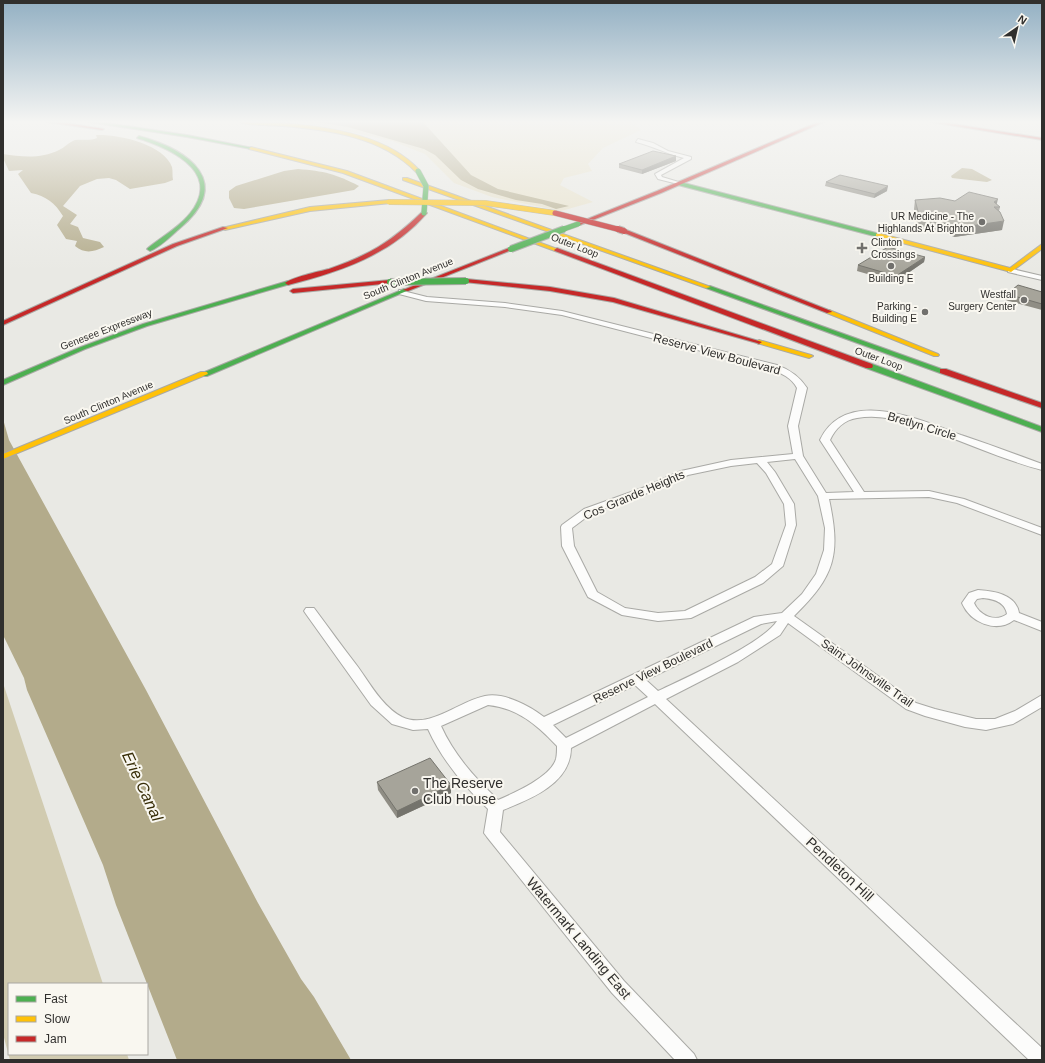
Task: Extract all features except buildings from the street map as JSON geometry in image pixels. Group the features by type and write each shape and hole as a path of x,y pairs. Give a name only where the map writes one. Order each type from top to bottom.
{"main road":[{"path":"128,266 183,222 201,203 204,188 197,172"},
{"name":"Outer Loop","path":"345,172 1042,430"},
{"path":"220,303 336,268 375,252 399,236 424,213 427,185 419,172"},
{"name":"South Clinton Avenue","path":"3,457 402,292 708,172"},
{"name":"Outer Loop","path":"395,175 1042,406"},
{"path":"680,184 1011,270 1042,246"},
{"path":"3,323 175,245 237,224 310,209 389,202 462,202 526,207 595,222 624,231 946,359"},
{"path":"220,303 288,292 390,282 466,281 550,289 614,300 816,358"},
{"name":"Genesee Expressway","path":"3,383 118,335 165,318 220,303"},
{"path":"846,368 983,408"},
{"path":"1020,388 1042,397"}],"street":[{"path":"663,172 658,174 660,178 680,184"},
{"path":"1011,270 1042,278"},
{"name":"Reserve View Boulevard","path":"402,292 426,299 505,305 562,313 774,367 788,373 798,380 802,388 793,426 798,456 823,496 830,528 830,550 822,574 806,598 786,616 776,632 733,659 564,745"},
{"name":"Bretlyn Circle","path":"860,494 825,440 832,427 844,419 859,414 882,414 905,418 1042,467"},
{"name":"Cos Grande Heights","path":"760,461 770,472 789,504 791,525 777,566 759,580 686,615 658,617 622,611 592,594 568,546 566,527 588,511 649,489 685,473 731,462 760,461 798,456"},
{"path":"823,496 860,494 929,494 960,501 1042,532"},
{"path":"310,611 376,702 397,720 413,725 433,724 454,713 487,700 504,701 523,708 544,723 564,745 563,761 542,783 526,795 496,807 473,786 438,738 433,724"},
{"path":"1013,615 1042,627"},
{"name":"Reserve View Boulevard","path":"544,723 758,620 786,616"},
{"name":"Saint Johnsville Trail","path":"786,616 911,706 932,714 963,722 994,724 1025,712 1042,700"},
{"name":"Pendleton Hill","path":"637,678 1042,1060"},
{"name":"Watermark Landing East","path":"496,807 492,833 618,987 688,1060"}],"shaded area":[{"path":"443,172 590,172 564,178 560,185 593,202 561,211 492,197 454,183"},
{"path":"3,683 103,983 8,983 8,1053 3,1034"},
{"path":"9,1055 127,1055 129,1060 10,1060"}],"water":[{"path":"21,172 172,172 173,180 165,183 130,189 116,180 109,178 97,179 80,186 63,206 77,215 70,224 78,227 83,238 100,242 104,247 93,251 86,251 75,246 77,241 66,239 57,225 63,216 60,211 46,198 31,193 18,174"},
{"path":"282,172 318,172 330,174 359,186 354,190 244,209 234,208 229,198 229,191 236,186"},
{"path":"452,172 468,172 471,175 498,189 569,206 556,209 542,204 516,200 478,189 461,180"},
{"path":"957,172 977,172 992,180 987,182 952,178 951,176"},
{"name":"Erie Canal","path":"3,419 9,440 146,690 258,903 301,979 314,997 351,1060 177,1060 148,983 147,983 116,905 103,865 27,690 24,678 3,635"}],"traffic: fast":[{"path":"150,249 181,225 197,208 203,194 203,182 197,172"},
{"path":"418,172 426,186 424,213"},
{"path":"680,184 878,235"},
{"path":"511,249 578,224"},
{"path":"390,282 466,281"},
{"path":"3,383 83,348 145,325 288,283"},
{"path":"708,287 943,371"},
{"path":"204,374 406,290"},
{"path":"869,366 1042,430"}],"traffic: slow":[{"path":"343,172 557,250"},
{"path":"405,179 708,287"},
{"path":"225,228 310,209 389,202"},
{"path":"389,202 485,203 555,213"},
{"path":"878,235 1011,270 1042,246"},
{"path":"829,312 936,355"},
{"path":"759,342 809,356"},
{"path":"3,457 204,374"}],"traffic: jam":[{"path":"578,224 706,172"},
{"path":"288,283 340,267 377,251 398,237 424,213"},
{"path":"555,213 624,231"},
{"path":"3,323 175,245 225,228"},
{"path":"624,231 829,312"},
{"path":"406,290 511,249"},
{"path":"557,250 869,366"},
{"path":"466,281 550,289 614,300 759,342"},
{"path":"293,291 390,282"},
{"path":"943,371 1042,406"}],"place":[{"name":"UR Medicine - The Highlands At Brighton","path":"982,222"},
{"name":"Clinton Crossings","path":"862,248"},
{"name":"Building E","path":"891,266"},
{"name":"Westfall Surgery Center","path":"1024,300"},
{"name":"Parking - Building E","path":"925,312"},
{"name":"The Reserve Club House","path":"415,791"}]}
